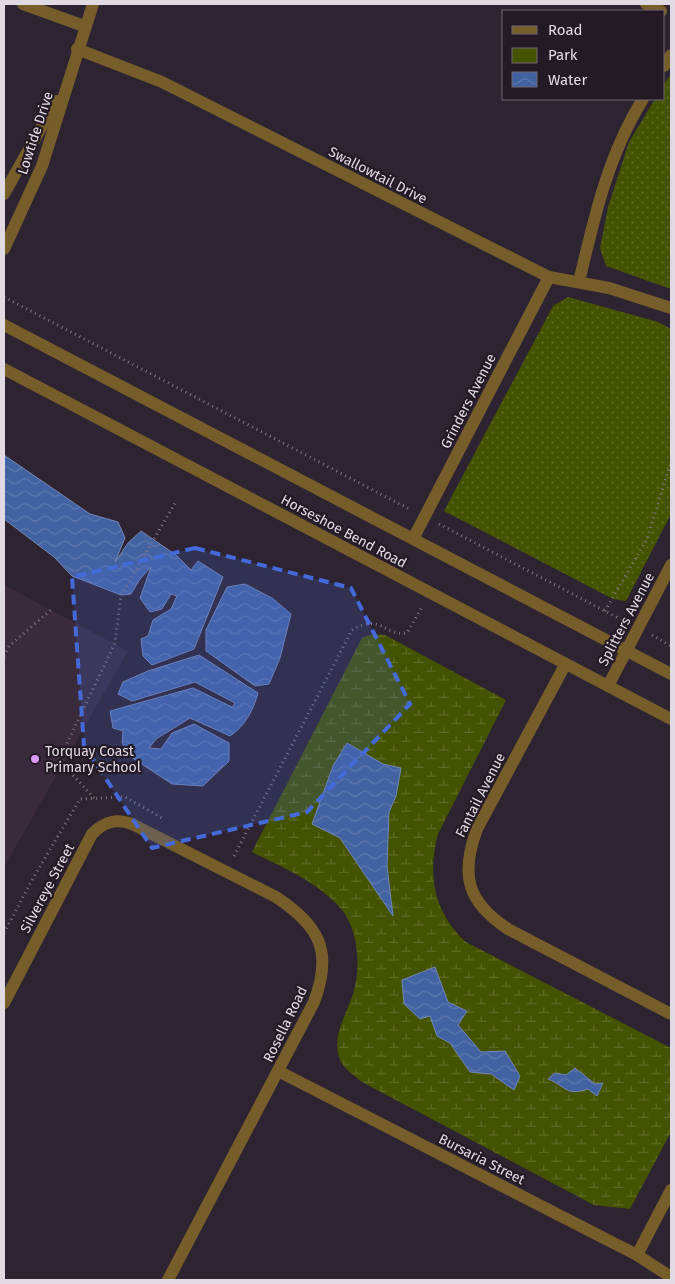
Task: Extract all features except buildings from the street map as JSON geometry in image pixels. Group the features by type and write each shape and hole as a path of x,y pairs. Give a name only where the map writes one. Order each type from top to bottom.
{"street":[{"path":"23,4 84,26"},
{"name":"Lowtide Drive","path":"4,249 42,166 84,26 93,4"},
{"path":"646,4 658,10"},
{"name":"Swallowtail Drive","path":"77,49 162,82 549,277 609,288 671,308"},
{"name":"Lowtide Drive","path":"4,194 67,81"},
{"path":"579,282 608,169 642,100"},
{"name":"Grinders Avenue","path":"413,539 549,277"},
{"name":"Horseshoe Bend Road","path":"4,325 671,674"},
{"name":"Horseshoe Bend Road","path":"4,369 671,719"},
{"name":"Splitters Avenue","path":"608,686 671,565"},
{"name":"Fantail Avenue","path":"565,665 477,829 468,852 468,878 476,900 490,917 508,929 671,1014"},
{"name":"Rosella Road","path":"111,821 120,820 134,825 276,897 295,910 309,925 318,940 324,960 323,979 314,1002 168,1280"},
{"name":"Silvereye Street","path":"4,1003 92,834 99,827 111,821"},
{"name":"Bursaria Street","path":"278,1071 637,1255 671,1277"},
{"path":"637,1255 671,1190"}],"path":[{"path":"4,298 671,646"},
{"path":"605,611 647,539 671,462"},
{"path":"95,798 59,760 115,643 121,595 177,500"},
{"path":"4,656 9,646 51,610"},
{"path":"225,852 234,856 352,630 365,622 380,624 400,634 407,634 413,625"}],"highlighted area":[{"path":"195,548 351,588 410,704 307,812 152,848 84,746 72,577"}],"shaded area":[{"name":"Torquay Coast Primary School","path":"4,585 128,651 4,867"}],"green space":[{"path":"671,74 671,289 606,266 600,248 608,207 629,142 654,100 665,100 665,83"},
{"path":"568,297 658,322 671,329 671,514 626,601 613,599 444,511 553,306"},
{"path":"373,634 385,635 506,700 438,834 433,864 436,892 440,906 455,931 466,942 671,1048 671,1132 630,1209 594,1205 362,1082 340,1060 337,1043 338,1035 356,984 358,962 352,928 342,910 323,891 300,876 252,852 362,638"}],"water":[{"path":"4,455 90,514 118,522 125,538 115,562 128,543 141,531 176,555 191,570 198,561 223,577 194,649 152,665 143,656 141,639 148,636 153,620 171,609 177,596 171,594 162,609 150,612 140,598 151,567 140,579 131,594 121,595 72,576 54,557 4,519"},
{"path":"245,584 272,598 291,614 280,658 269,684 255,686 206,651 206,630 227,587"},
{"path":"199,655 258,693 248,718 230,736 190,718 156,739 149,748 161,749 172,733 194,724 229,743 229,761 203,786 172,784 131,757 122,743 123,731 113,728 110,711 193,688 232,707 235,703 195,682 132,701 118,694 123,682 148,671"},
{"path":"347,743 383,764 401,768 396,796 389,812 387,866 393,916 340,838 312,824 333,766"},
{"path":"435,967 448,1002 467,1011 458,1025 481,1052 505,1051 520,1076 514,1090 491,1074 470,1072 450,1043 437,1036 430,1016 420,1019 404,1004 402,980"},
{"path":"575,1068 595,1084 603,1083 597,1096 588,1089 575,1092 567,1090 548,1079 555,1073 566,1075"}],"place":[{"name":"Torquay Coast Primary School","path":"35,759"}]}
